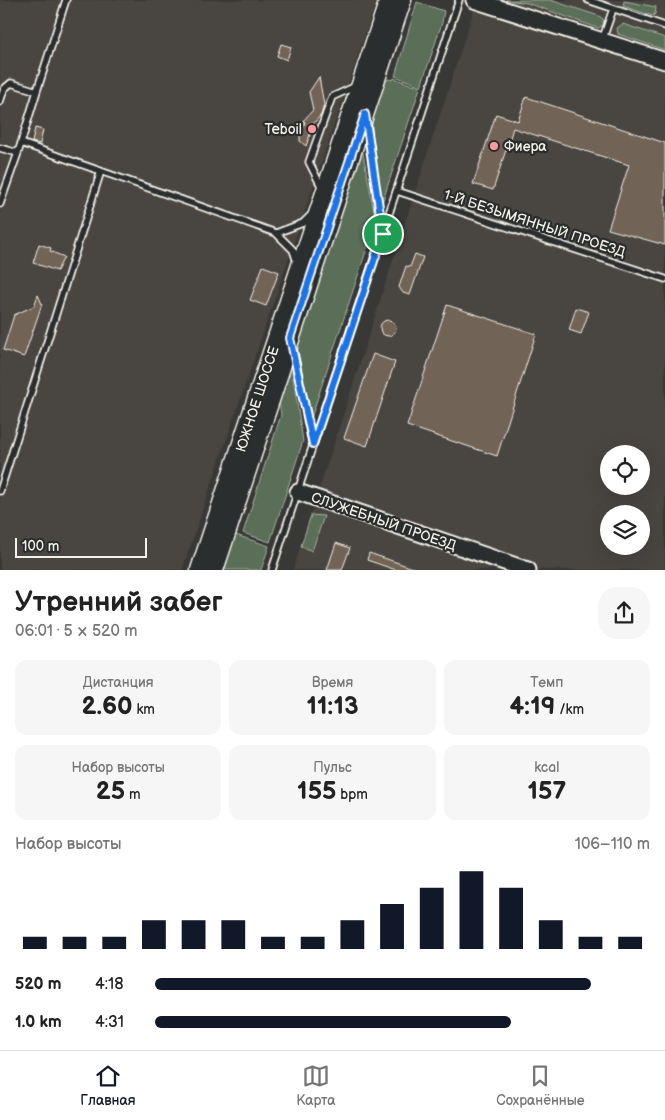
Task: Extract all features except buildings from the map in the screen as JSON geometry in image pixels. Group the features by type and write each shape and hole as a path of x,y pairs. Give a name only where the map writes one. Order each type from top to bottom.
{"main road":[{"name":"ЮЖНОЕ ШОССЕ","path":"200,570 389,0"},
{"name":"ЮЖНОЕ ШОССЕ","path":"214,570 402,0"}],"street":[{"path":"474,0 665,61"},
{"name":"СЛУЖЕБНЫЙ ПРОЕЗД","path":"298,492 528,570"}],"lane":[{"path":"0,204 18,154 66,0"},
{"path":"272,570 459,0"},
{"path":"588,0 665,26"},
{"path":"602,41 613,9"},
{"path":"0,102 4,90 11,82 37,91"},
{"path":"276,233 303,223 322,201 310,162 313,153 332,97 362,83"},
{"path":"365,114 383,234"},
{"path":"21,143 276,233 294,250 300,268"},
{"path":"0,148 18,154"},
{"path":"0,491 101,171"},
{"name":"1-Й БЕЗЫМЯННЫЙ ПРОЕЗД","path":"397,191 665,279"},
{"path":"290,338 313,444"}],"shaded area":[{"path":"0,0 377,0 182,570 0,570"},
{"path":"477,0 665,0 665,570 293,570"}],"green space":[{"path":"506,0 550,0 599,16 603,19 604,25 598,28 527,3"},
{"path":"624,1 656,7 655,14 653,16 623,6"},
{"path":"417,2 444,11 442,23 421,86 395,76"},
{"path":"623,24 665,38 665,50 618,34 617,28"},
{"path":"394,78 420,88 382,203 373,155 372,123 380,93 388,79 393,80"},
{"path":"362,148 376,221 311,418 295,346"},
{"path":"291,365 303,441 270,542 243,533 281,415 279,400"},
{"path":"311,515 324,516 312,551 301,546"},
{"path":"233,534 269,546 261,570 221,570"}],"place":[{"name":"Teboil","path":"312,129"},
{"name":"Фиера","path":"494,146"}],"route":[{"path":"365,114 383,234 336,374 313,444 290,338 365,114"}]}
